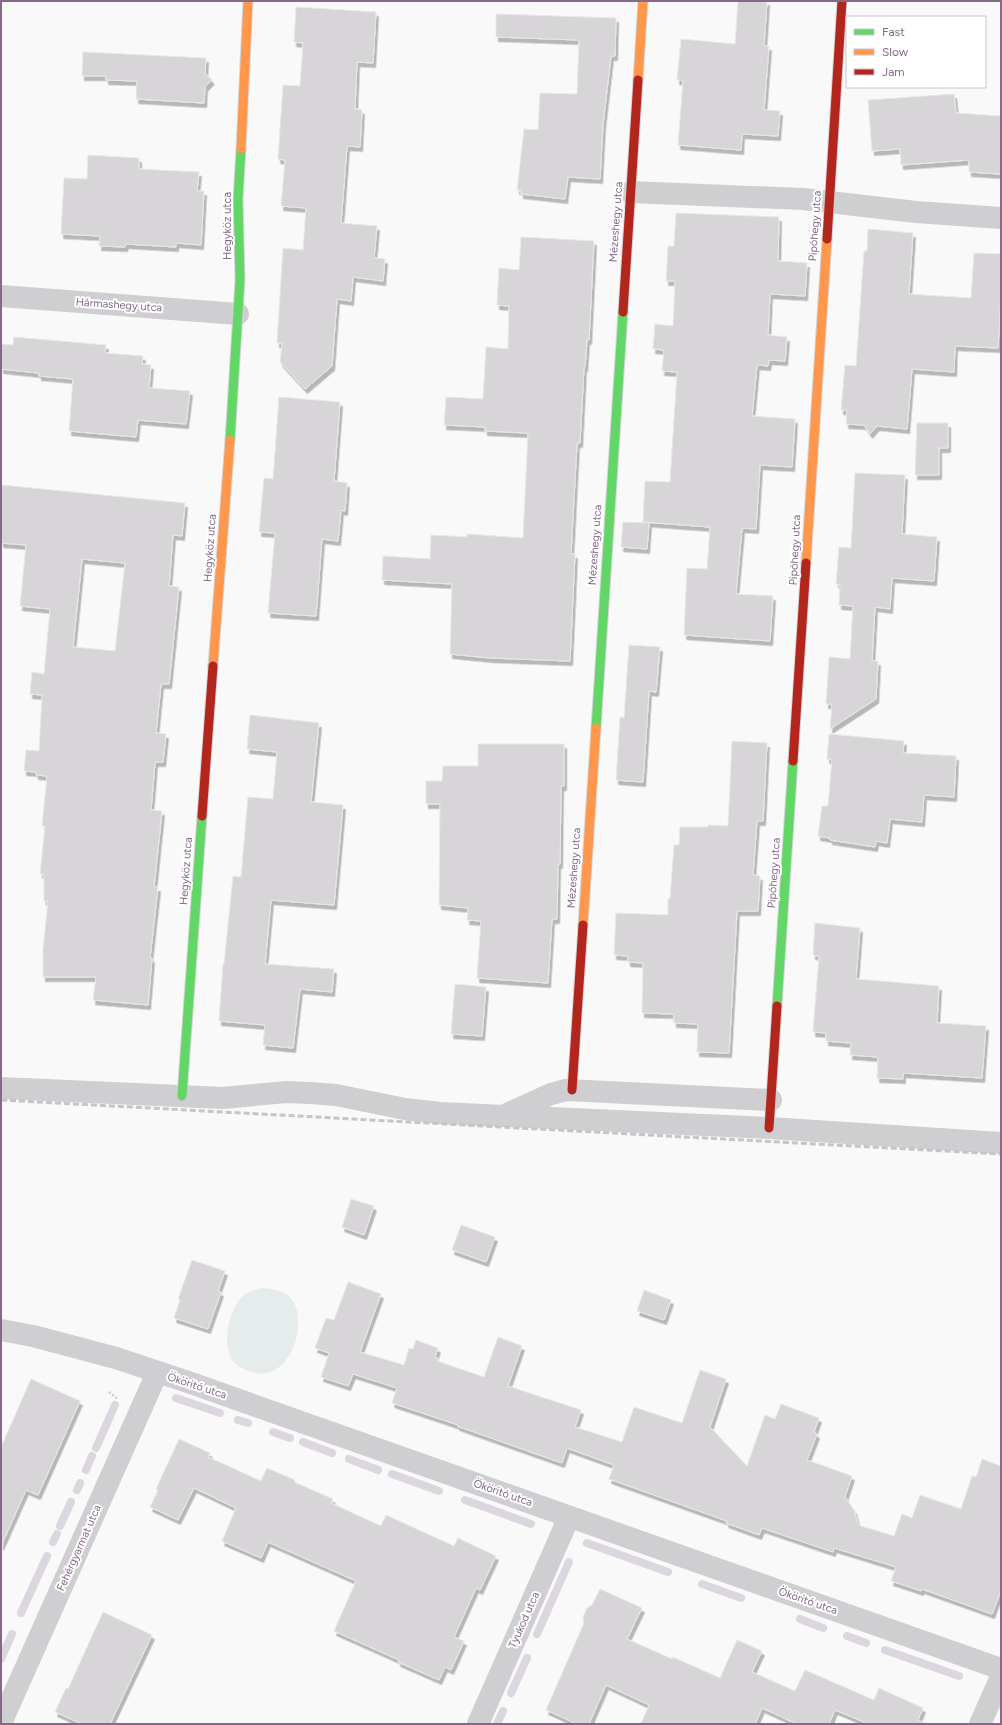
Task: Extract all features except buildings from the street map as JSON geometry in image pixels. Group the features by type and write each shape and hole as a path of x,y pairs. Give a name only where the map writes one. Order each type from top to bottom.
{"street":[{"name":"Hegyköz utca","path":"182,1096 229,458 238,314 240,280 238,199 248,1"},
{"name":"Mézeshegy utca","path":"572,1090 643,1"},
{"name":"Pipóhegy utca","path":"769,1128 842,1"},
{"path":"630,192 798,199 916,212 1001,218"},
{"name":"Hármashegy utca","path":"1,296 238,314"},
{"path":"1,1088 223,1098 286,1092 310,1093 336,1095 426,1112 769,1128 1001,1143"},
{"path":"503,1116 556,1092 572,1090 771,1100"},
{"name":"Ököritó utca","path":"1,1330 33,1336 116,1358 157,1373 188,1382 1001,1669"},
{"name":"Fehérgyarmat utca","path":"1,1723 157,1373"},
{"name":"Tyukod utca","path":"478,1724 569,1517"},
{"path":"980,1724 1001,1677"}],"shaded area":[{"path":"263,1288 286,1294 294,1303 298,1315 298,1330 294,1345 288,1358 278,1368 266,1373 251,1372 241,1368 235,1363 229,1354 227,1337 233,1311 241,1298 248,1292"}],"waterway":[{"path":"176,1398 220,1413"},
{"path":"96,1448 115,1405"},
{"path":"238,1420 248,1423"},
{"path":"273,1432 290,1438"},
{"path":"303,1442 332,1453"},
{"path":"86,1470 92,1456"},
{"path":"349,1459 378,1470"},
{"path":"392,1474 439,1491"},
{"path":"77,1490 80,1483"},
{"path":"465,1500 531,1524"},
{"path":"60,1526 71,1502"},
{"path":"53,1542 57,1534"},
{"path":"587,1543 668,1572"},
{"path":"21,1613 47,1556"},
{"path":"537,1634 569,1562"},
{"path":"702,1584 741,1598"},
{"path":"800,1619 823,1628"},
{"path":"1,1659 12,1634"},
{"path":"847,1636 866,1643"},
{"path":"885,1650 959,1676"},
{"path":"511,1693 527,1658"},
{"path":"497,1724 503,1711"}],"railway":[{"path":"1,1100 1001,1154"}],"traffic: fast":[{"path":"230,440 240,280 238,199 241,149"},
{"path":"596,728 623,312"},
{"path":"777,1006 793,761"},
{"path":"182,1096 202,816"}],"traffic: slow":[{"path":"241,149 248,1"},
{"path":"638,80 643,1"},
{"path":"806,563 827,239"},
{"path":"213,666 230,440"},
{"path":"583,925 596,728"}],"traffic: jam":[{"path":"827,239 842,1"},
{"path":"623,312 638,80"},
{"path":"793,761 806,563"},
{"path":"202,816 213,666"},
{"path":"572,1090 583,925"},
{"path":"769,1128 777,1006"}]}
